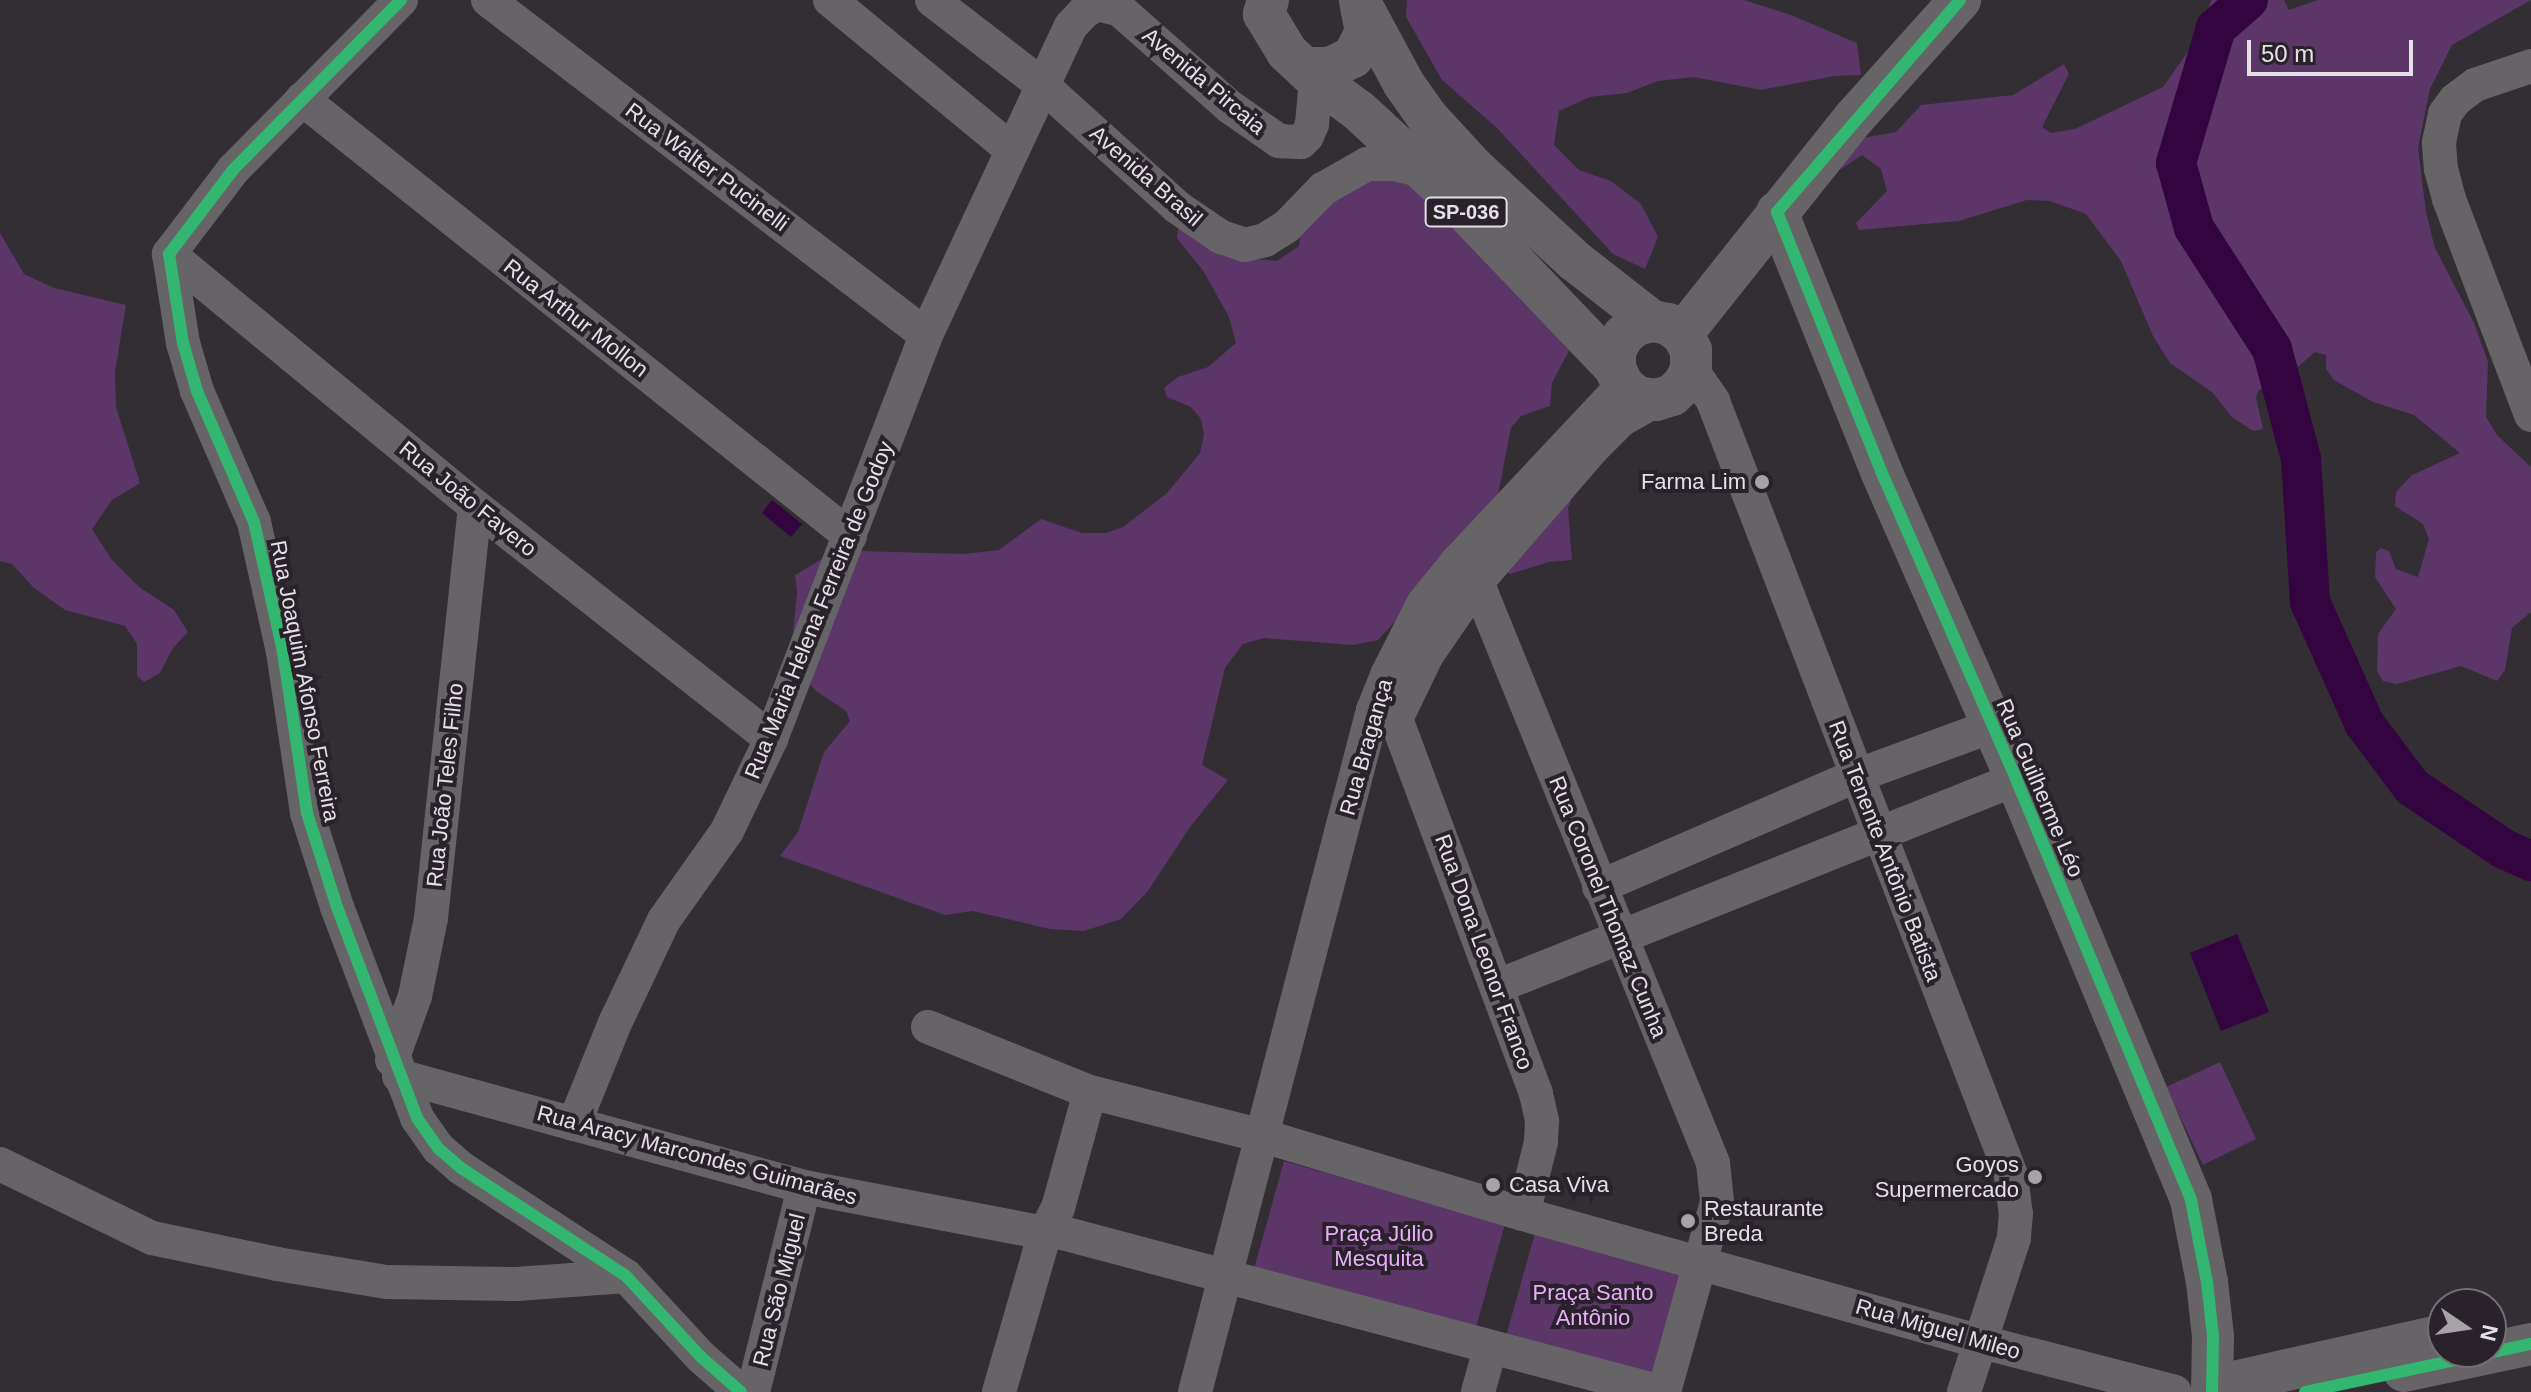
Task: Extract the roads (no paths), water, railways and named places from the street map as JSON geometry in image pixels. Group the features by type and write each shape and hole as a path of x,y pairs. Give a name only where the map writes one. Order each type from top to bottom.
{"main road":[{"path":"1675,341 1636,325 1623,336 1615,351 1631,384 1678,390 1675,341 1777,212 1960,0"},
{"name":"SP-036","path":"1311,74 1353,57 1366,32 1361,4"},
{"name":"SP-036","path":"1361,4 1404,84 1428,118 1455,148 1575,261 1675,341"},
{"name":"SP-036","path":"1261,5 1287,52 1359,111 1448,193 1631,384"},
{"name":"Rua Guilherme Léo","path":"1777,212 1881,471 2016,779 2191,1200 2207,1282 2213,1336 2197,1391"},
{"path":"2507,1321 2531,1316"},
{"path":"2197,1391 2427,1339"},
{"path":"2305,1392 2531,1344"}],"street":[{"path":"169,254 233,170 401,0"},
{"name":"Rua Walter Pucinelli","path":"488,0 926,335"},
{"path":"830,0 1011,149"},
{"name":"Avenida Brasil","path":"932,0 1041,84 1177,207 1221,237 1245,245 1265,240 1287,226 1323,189 1354,169 1382,163 1420,170"},
{"name":"Avenida Pircaia","path":"1041,84 1071,26 1085,11 1098,4 1120,10 1230,107 1279,141 1301,142 1307,136 1311,74"},
{"path":"2531,66 2475,85 2455,100 2445,114 2439,143 2441,169 2449,199 2531,415"},
{"name":"Rua Maria Helena Ferreira de Godoy","path":"574,1124 615,1023 664,920 727,831 771,739 926,335 1041,84"},
{"name":"Rua Arthur Mollon","path":"302,99 850,536"},
{"name":"Rua João Favero","path":"169,254 475,506 771,739"},
{"name":"Rua Joaquim Afonso Ferreira","path":"169,254 175,311 194,379 254,522 283,652 307,813 395,1068 417,1118 438,1148 461,1168 626,1276 701,1357 741,1392"},
{"name":"Rua Tenente Antônio Batista","path":"1675,341 1713,401 2011,1175 2016,1213 2014,1238 1964,1392"},
{"name":"Rua Bragança","path":"1263,1136 1385,715 1399,647 1423,604 1467,572 1631,384"},
{"name":"Rua João Teles Filho","path":"395,1068 415,996 431,918 475,506"},
{"name":"Rua Coronel Thomaz Cunha","path":"1467,572 1622,938 1713,1163 1717,1202 1702,1263"},
{"name":"Rua Dona Leonor Franco","path":"1385,715 1498,986 1542,1121 1541,1142 1523,1214"},
{"path":"1599,887 1856,776 1992,726"},
{"path":"1498,986 2016,779"},
{"path":"928,1027 1090,1092 1263,1136 1523,1214 1702,1263 1662,1392 1223,1277"},
{"name":"Rua Aracy Marcondes Guimarães","path":"395,1068 574,1124 804,1187 1054,1224 1223,1277"},
{"path":"999,1392 1054,1224 1090,1092"},
{"path":"1195,1392 1223,1277 1263,1136"},
{"path":"0,1164 152,1238 277,1264 387,1282 517,1284 626,1276"},
{"name":"Rua São Miguel","path":"753,1392 804,1187"},
{"path":"1023,1392 1054,1224"},
{"name":"Rua Miguel Mileo","path":"1702,1263 1982,1342 2197,1391"},
{"path":"1478,1392 1490,1349"}],"waterway":[{"path":"2248,0 2216,28 2176,163 2194,228 2272,349 2301,459 2310,602 2364,723 2412,787 2504,849 2531,861"}],"place":[{"name":"Farma Lim","path":"1762,482"},
{"name":"Goyos Supermercado","path":"2035,1177"},
{"name":"Casa Viva","path":"1493,1185"},
{"name":"Restaurante Breda","path":"1688,1221"}],"park label":[{"name":"Praça Júlio Mesquita","path":"1379,1246"},
{"name":"Praça Santo Antônio","path":"1593,1304"}]}
